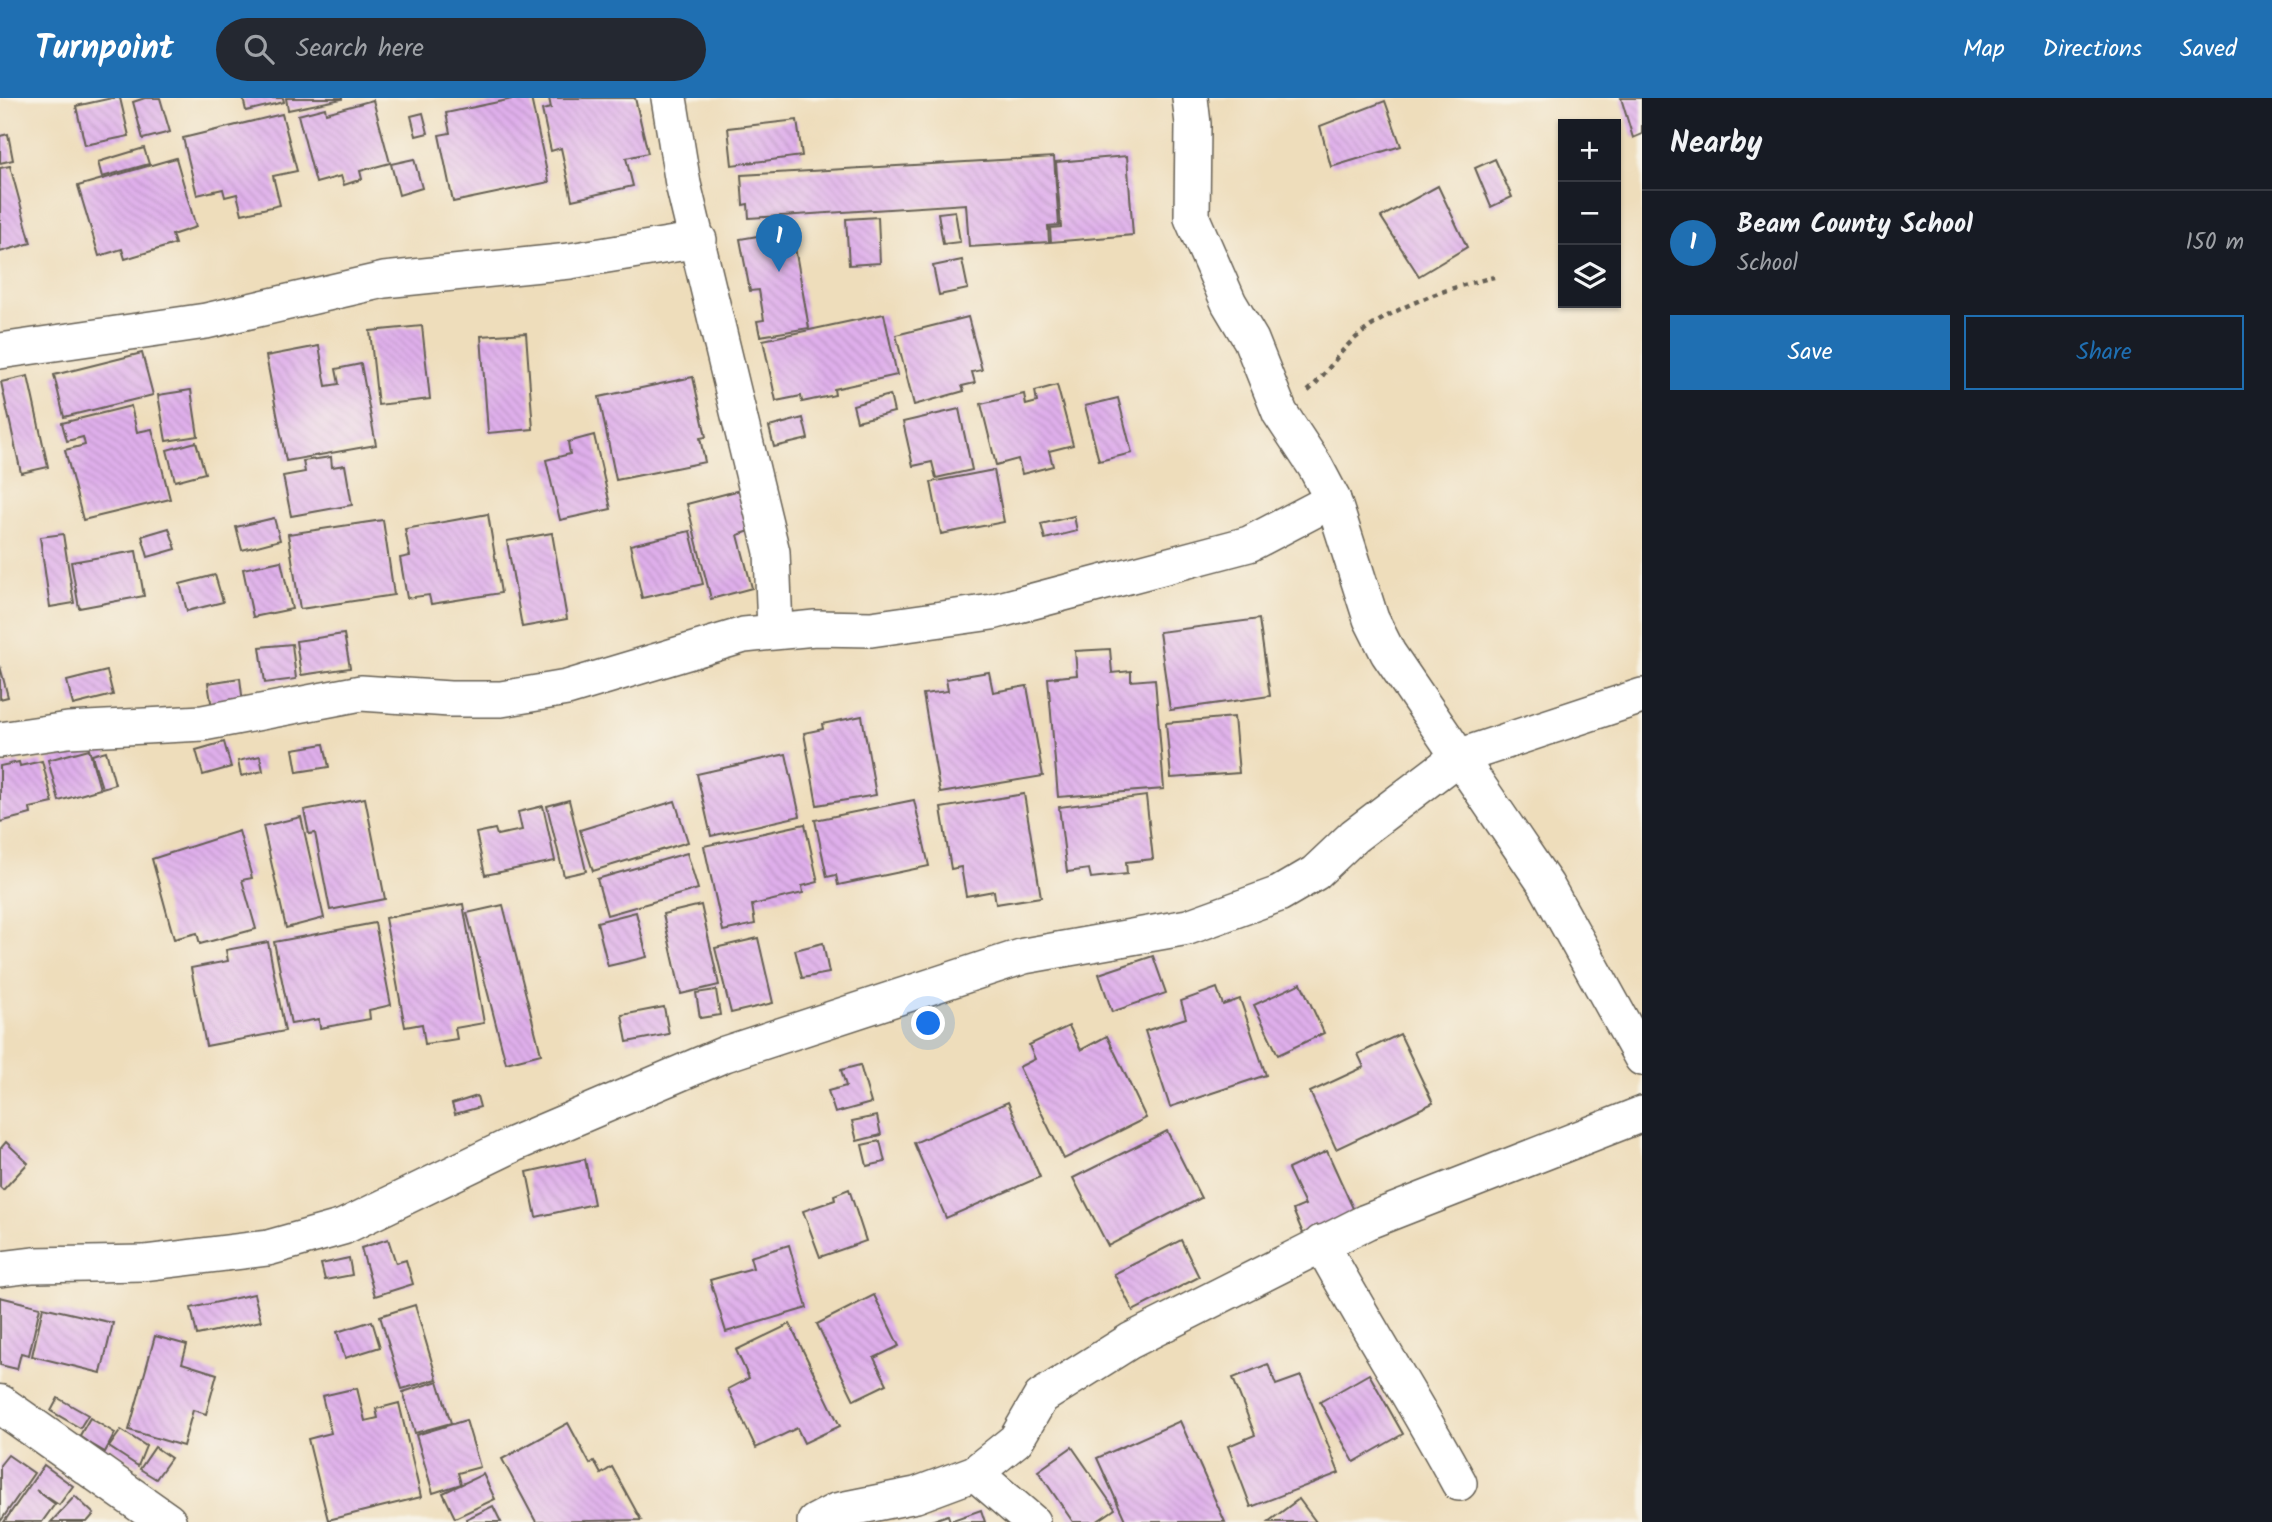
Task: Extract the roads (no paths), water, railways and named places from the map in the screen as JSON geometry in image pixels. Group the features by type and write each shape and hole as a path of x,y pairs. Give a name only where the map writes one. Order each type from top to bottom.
{"street":[{"path":"669,98 684,184 772,552 775,630"},
{"path":"1190,98 1193,124 1192,218 1229,303 1251,340 1280,414 1315,466 1333,500 1371,619 1388,653 1546,886 1642,1058"},
{"path":"0,351 206,321 384,280 558,263 699,240"},
{"path":"0,740 68,730 203,723 361,693 450,699 501,699 567,688 744,635 775,630 871,629 992,612 1249,544 1333,500"},
{"path":"0,1269 33,1265 144,1263 268,1248 343,1227 514,1143 725,1054 1024,957 1188,927 1279,894 1315,873 1354,836 1458,757 1642,696"},
{"path":"815,1522 836,1511 916,1495 975,1473 1016,1440 1041,1396 1130,1341 1366,1222 1642,1114"},
{"path":"1321,1244 1363,1320 1412,1396 1459,1483"},
{"path":"0,1404 167,1522"},
{"path":"975,1473 1032,1522"}],"place":[{"name":"Beam County School","path":"779,272"}]}
